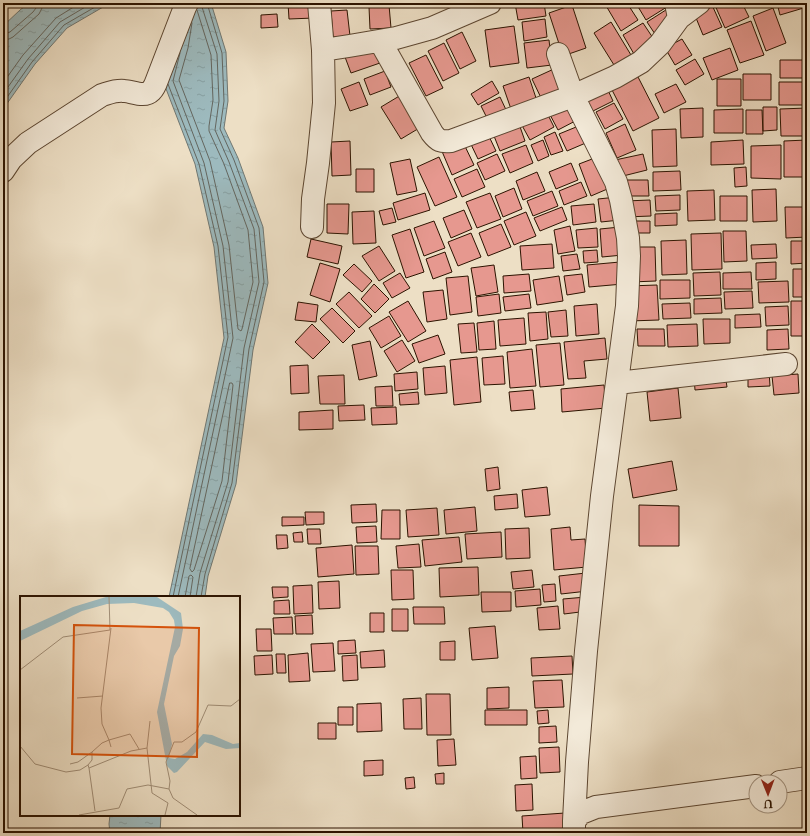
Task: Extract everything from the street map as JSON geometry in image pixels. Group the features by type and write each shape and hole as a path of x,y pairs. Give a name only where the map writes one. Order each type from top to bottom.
{"street":[{"path":"3,171 11,159 28,143 102,95 115,91 145,94 151,91 157,80 185,7 188,3"},
{"path":"312,227 313,199 324,103 323,50 319,3"},
{"path":"323,50 396,38 432,28 490,3"},
{"path":"380,41 432,133 440,141 445,142 573,96 615,77 641,62 660,44 678,11 699,3"},
{"path":"558,54 573,96 616,182 628,238 629,267 618,383 602,496 586,651 577,762 574,827"},
{"path":"618,383 786,364"},
{"path":"788,781 807,778"},
{"path":"574,827 581,813 596,807 748,787"}],"water":[{"path":"29,3 110,3 67,28 35,64 3,108 3,26"},
{"path":"179,3 211,3 226,52 228,101 224,128 238,158 263,227 268,283 253,350 236,484 208,576 205,596 169,596 224,338 214,247 195,164 163,81"},
{"path":"110,816 161,816 160,833 110,833"}],"building":[{"path":"288,3 313,3 314,18 289,19"},
{"path":"515,3 544,3 546,16 518,20"},
{"path":"627,3 638,20 621,31 605,4"},
{"path":"640,3 669,3 670,5 646,20 637,5"},
{"path":"714,3 742,3 749,17 725,28"},
{"path":"777,3 807,3 807,7 780,15"},
{"path":"389,5 391,28 370,29 369,7"},
{"path":"572,5 586,48 563,56 549,13"},
{"path":"712,5 722,27 703,35 694,13"},
{"path":"669,8 677,20 655,34 647,22"},
{"path":"773,8 786,43 766,51 753,16"},
{"path":"347,10 350,36 333,37 331,11"},
{"path":"277,14 278,27 261,28 261,15"},
{"path":"545,19 547,37 524,41 522,22"},
{"path":"751,21 764,55 740,63 727,30"},
{"path":"611,22 631,55 614,65 594,33"},
{"path":"643,23 655,41 634,54 623,35"},
{"path":"514,26 519,63 490,67 485,30"},
{"path":"462,32 476,61 460,69 446,40"},
{"path":"682,39 692,55 675,65 665,48"},
{"path":"549,40 552,65 527,68 524,43"},
{"path":"444,43 459,73 443,81 428,51"},
{"path":"374,47 380,63 351,73 345,57"},
{"path":"730,48 738,70 712,80 703,58"},
{"path":"426,55 443,88 426,96 409,63"},
{"path":"695,59 704,74 685,85 676,70"},
{"path":"780,60 803,60 803,78 780,78"},
{"path":"556,68 566,91 543,102 532,79"},
{"path":"385,71 391,87 370,95 364,79"},
{"path":"743,74 771,74 771,100 743,100"},
{"path":"637,75 659,118 633,131 611,88"},
{"path":"529,77 538,104 512,112 503,86"},
{"path":"717,79 741,79 741,106 717,106"},
{"path":"492,81 499,93 478,105 471,94"},
{"path":"359,82 368,105 350,111 341,89"},
{"path":"779,82 803,82 803,105 779,105"},
{"path":"676,84 686,102 664,113 655,94"},
{"path":"606,86 613,101 591,112 584,97"},
{"path":"401,95 421,127 401,139 381,107"},
{"path":"500,97 508,114 489,122 481,106"},
{"path":"571,98 581,118 558,130 547,109"},
{"path":"614,103 623,119 605,129 596,112"},
{"path":"544,107 554,127 530,140 519,120"},
{"path":"763,107 777,107 777,130 763,131"},
{"path":"703,108 703,137 681,138 680,109"},
{"path":"807,108 807,136 781,136 780,109"},
{"path":"743,109 743,133 714,133 714,110"},
{"path":"746,110 762,110 763,134 746,134"},
{"path":"518,121 525,141 500,151 492,131"},
{"path":"625,124 636,150 617,158 606,133"},
{"path":"581,125 588,142 567,151 559,134"},
{"path":"485,128 496,151 478,159 467,136"},
{"path":"676,129 677,166 653,167 652,130"},
{"path":"555,132 563,151 551,155 544,137"},
{"path":"462,140 474,165 452,175 441,149"},
{"path":"543,140 549,156 538,161 531,145"},
{"path":"743,140 744,164 711,165 711,142"},
{"path":"807,140 807,177 784,177 784,141"},
{"path":"350,141 351,175 332,176 331,142"},
{"path":"526,145 533,163 510,173 502,154"},
{"path":"781,145 781,179 751,178 751,146"},
{"path":"497,154 505,171 485,180 477,163"},
{"path":"643,154 647,170 619,177 615,160"},
{"path":"600,156 612,187 591,196 579,164"},
{"path":"439,157 457,197 435,206 417,167"},
{"path":"410,159 417,191 397,195 390,163"},
{"path":"571,163 578,180 556,189 549,172"},
{"path":"746,167 747,186 735,187 734,168"},
{"path":"356,169 374,169 374,192 356,192"},
{"path":"477,169 485,187 462,197 454,179"},
{"path":"680,171 681,190 653,191 653,172"},
{"path":"537,172 545,191 523,200 516,181"},
{"path":"621,180 648,180 649,196 622,196"},
{"path":"581,182 587,196 564,205 559,191"},
{"path":"514,188 522,209 503,217 495,196"},
{"path":"776,189 777,221 753,222 752,190"},
{"path":"714,190 715,220 688,221 687,191"},
{"path":"552,191 558,206 533,216 527,201"},
{"path":"425,193 430,210 398,220 393,203"},
{"path":"490,193 501,219 477,228 466,202"},
{"path":"680,195 680,210 656,211 655,196"},
{"path":"720,196 747,196 747,221 720,221"},
{"path":"617,197 620,220 601,222 598,199"},
{"path":"650,200 651,216 625,217 625,201"},
{"path":"327,204 349,204 348,234 327,233"},
{"path":"594,204 596,222 573,225 571,206"},
{"path":"562,207 567,220 540,231 534,218"},
{"path":"785,207 806,207 807,237 786,238"},
{"path":"392,208 396,222 383,225 379,211"},
{"path":"464,210 472,229 451,238 443,218"},
{"path":"374,211 376,243 353,244 352,212"},
{"path":"526,212 536,236 514,245 504,221"},
{"path":"677,213 677,225 655,226 655,214"},
{"path":"434,221 445,248 424,256 414,228"},
{"path":"635,221 650,221 650,233 636,233"},
{"path":"501,224 511,247 488,256 479,233"},
{"path":"570,226 575,251 558,254 554,230"},
{"path":"620,227 623,255 602,257 600,229"},
{"path":"597,228 598,247 578,248 576,230"},
{"path":"410,229 424,272 406,278 392,235"},
{"path":"723,231 746,231 747,261 724,262"},
{"path":"471,233 481,257 458,266 448,242"},
{"path":"721,233 722,269 692,270 691,234"},
{"path":"311,239 342,246 338,264 307,257"},
{"path":"686,240 687,274 662,275 661,241"},
{"path":"791,241 807,241 807,263 791,264"},
{"path":"552,244 554,268 522,270 520,246"},
{"path":"776,244 777,258 752,259 751,245"},
{"path":"379,246 395,271 379,281 362,256"},
{"path":"629,247 655,247 656,281 631,282"},
{"path":"597,250 598,262 584,263 583,251"},
{"path":"445,252 452,272 433,279 426,259"},
{"path":"577,254 580,269 563,271 561,256"},
{"path":"620,262 623,284 589,287 587,265"},
{"path":"776,262 776,279 756,280 756,263"},
{"path":"320,263 340,269 330,302 310,295"},
{"path":"354,264 372,281 362,292 343,275"},
{"path":"494,265 498,292 476,296 471,268"},
{"path":"793,269 807,269 807,297 793,297"},
{"path":"720,272 721,295 694,296 693,273"},
{"path":"751,272 752,289 723,289 723,273"},
{"path":"400,273 410,288 392,298 383,283"},
{"path":"529,274 531,291 504,293 503,276"},
{"path":"582,274 585,292 567,295 564,276"},
{"path":"468,276 472,312 450,315 446,278"},
{"path":"559,276 563,301 537,305 533,280"},
{"path":"660,280 690,280 690,298 660,299"},
{"path":"788,281 789,302 759,303 758,282"},
{"path":"374,284 389,299 375,313 361,299"},
{"path":"657,285 659,320 629,321 628,286"},
{"path":"443,290 447,319 427,322 423,292"},
{"path":"752,291 753,308 725,309 724,292"},
{"path":"349,292 372,316 359,328 336,304"},
{"path":"499,294 501,313 478,316 476,297"},
{"path":"529,294 531,308 505,311 503,297"},
{"path":"721,298 722,313 694,314 694,299"},
{"path":"408,301 426,331 408,342 389,312"},
{"path":"791,301 807,301 807,336 791,336"},
{"path":"298,302 318,305 316,322 295,320"},
{"path":"690,303 691,318 663,319 662,304"},
{"path":"597,304 599,334 576,336 574,306"},
{"path":"788,306 789,325 766,326 765,307"},
{"path":"332,308 355,331 343,343 320,319"},
{"path":"566,310 568,336 551,337 548,312"},
{"path":"546,312 548,339 530,341 528,313"},
{"path":"760,314 761,327 735,328 735,315"},
{"path":"389,316 401,336 381,348 369,328"},
{"path":"524,318 526,344 500,346 498,320"},
{"path":"703,319 730,319 730,343 704,344"},
{"path":"494,321 496,349 479,350 477,323"},
{"path":"474,323 477,352 461,353 458,324"},
{"path":"312,324 330,342 313,359 295,342"},
{"path":"697,324 698,346 668,347 667,325"},
{"path":"637,329 664,329 665,346 638,346"},
{"path":"788,329 789,349 767,350 767,330"},
{"path":"438,335 445,354 419,363 412,344"},
{"path":"605,338 607,359 584,361 586,378 568,379 564,342"},
{"path":"402,340 415,361 397,372 384,351"},
{"path":"370,341 377,376 359,380 352,345"},
{"path":"560,343 564,385 540,387 536,345"},
{"path":"532,349 536,386 510,388 507,352"},
{"path":"503,356 505,384 484,385 482,358"},
{"path":"477,357 481,402 454,405 450,360"},
{"path":"308,365 309,393 291,394 290,366"},
{"path":"445,366 447,393 425,395 423,368"},
{"path":"769,371 770,386 748,387 748,372"},
{"path":"417,372 418,389 395,391 394,374"},
{"path":"725,374 727,387 695,390 694,377"},
{"path":"798,374 799,393 774,395 772,376"},
{"path":"344,375 345,404 320,404 318,376"},
{"path":"604,385 606,408 562,412 561,389"},
{"path":"392,386 393,406 376,406 375,387"},
{"path":"678,388 681,418 650,421 647,392"},
{"path":"533,390 535,409 511,411 509,392"},
{"path":"418,392 419,404 400,405 399,394"},
{"path":"364,405 365,420 339,421 338,406"},
{"path":"396,407 397,424 372,425 371,408"},
{"path":"333,410 333,429 299,430 299,412"},
{"path":"672,461 677,490 633,498 628,469"},
{"path":"498,467 500,489 487,491 485,469"},
{"path":"547,487 550,515 525,517 522,490"},
{"path":"517,494 518,508 495,510 494,496"},
{"path":"376,504 377,522 352,523 351,505"},
{"path":"639,505 679,506 679,546 639,546"},
{"path":"475,507 477,531 446,534 444,510"},
{"path":"437,508 439,535 408,537 406,510"},
{"path":"382,510 400,510 400,539 381,539"},
{"path":"305,512 324,512 324,524 306,525"},
{"path":"282,517 304,517 304,525 282,526"},
{"path":"376,526 377,542 357,543 356,527"},
{"path":"570,527 571,540 585,539 587,567 554,570 551,529"},
{"path":"529,528 530,558 506,559 505,529"},
{"path":"307,529 320,529 321,544 308,544"},
{"path":"302,532 303,542 294,542 293,533"},
{"path":"501,532 502,557 467,559 465,534"},
{"path":"276,535 287,535 288,548 277,549"},
{"path":"459,537 462,562 425,566 422,540"},
{"path":"419,544 421,567 398,568 396,546"},
{"path":"352,545 354,574 318,577 316,548"},
{"path":"355,546 378,546 379,574 356,575"},
{"path":"478,567 479,595 440,597 439,568"},
{"path":"391,570 413,570 414,599 392,600"},
{"path":"532,570 534,587 513,589 511,572"},
{"path":"586,573 588,591 561,594 559,576"},
{"path":"339,581 340,608 319,609 318,582"},
{"path":"555,584 556,601 544,602 542,585"},
{"path":"312,585 313,613 294,614 293,586"},
{"path":"272,587 288,587 288,597 273,598"},
{"path":"540,589 541,605 516,607 515,591"},
{"path":"481,592 511,592 511,611 482,612"},
{"path":"586,597 588,611 564,614 563,599"},
{"path":"289,600 290,614 274,614 274,601"},
{"path":"558,606 560,629 539,630 537,608"},
{"path":"413,607 444,607 445,624 414,624"},
{"path":"392,609 408,609 408,631 392,631"},
{"path":"370,613 384,613 384,632 370,632"},
{"path":"312,615 313,634 296,634 295,616"},
{"path":"292,617 293,634 274,634 273,618"},
{"path":"495,626 498,658 472,660 469,628"},
{"path":"256,629 271,629 272,651 257,651"},
{"path":"355,640 356,653 338,654 338,641"},
{"path":"455,641 455,660 440,660 440,642"},
{"path":"333,643 335,671 313,672 311,644"},
{"path":"384,650 385,667 361,668 360,652"},
{"path":"308,653 310,681 289,682 288,655"},
{"path":"276,654 285,654 286,673 277,673"},
{"path":"272,655 273,674 255,675 254,656"},
{"path":"357,655 358,680 343,681 342,656"},
{"path":"572,656 573,674 532,676 531,658"},
{"path":"562,680 564,707 535,708 533,681"},
{"path":"509,687 509,708 487,709 487,688"},
{"path":"426,694 450,694 451,735 427,735"},
{"path":"421,698 422,729 404,729 403,699"},
{"path":"381,703 382,731 357,732 357,704"},
{"path":"338,707 353,707 353,725 338,725"},
{"path":"485,710 527,710 527,725 485,725"},
{"path":"548,710 549,723 538,724 537,711"},
{"path":"318,723 336,723 336,739 318,739"},
{"path":"556,726 557,742 539,743 539,727"},
{"path":"454,739 456,765 438,766 437,740"},
{"path":"559,747 560,772 540,773 539,748"},
{"path":"536,756 537,778 521,779 520,757"},
{"path":"383,760 383,775 364,776 364,761"},
{"path":"444,773 444,784 436,784 435,774"},
{"path":"414,777 415,788 406,789 405,778"},
{"path":"532,784 533,810 516,811 515,785"},
{"path":"565,813 566,833 523,833 522,816"}]}
